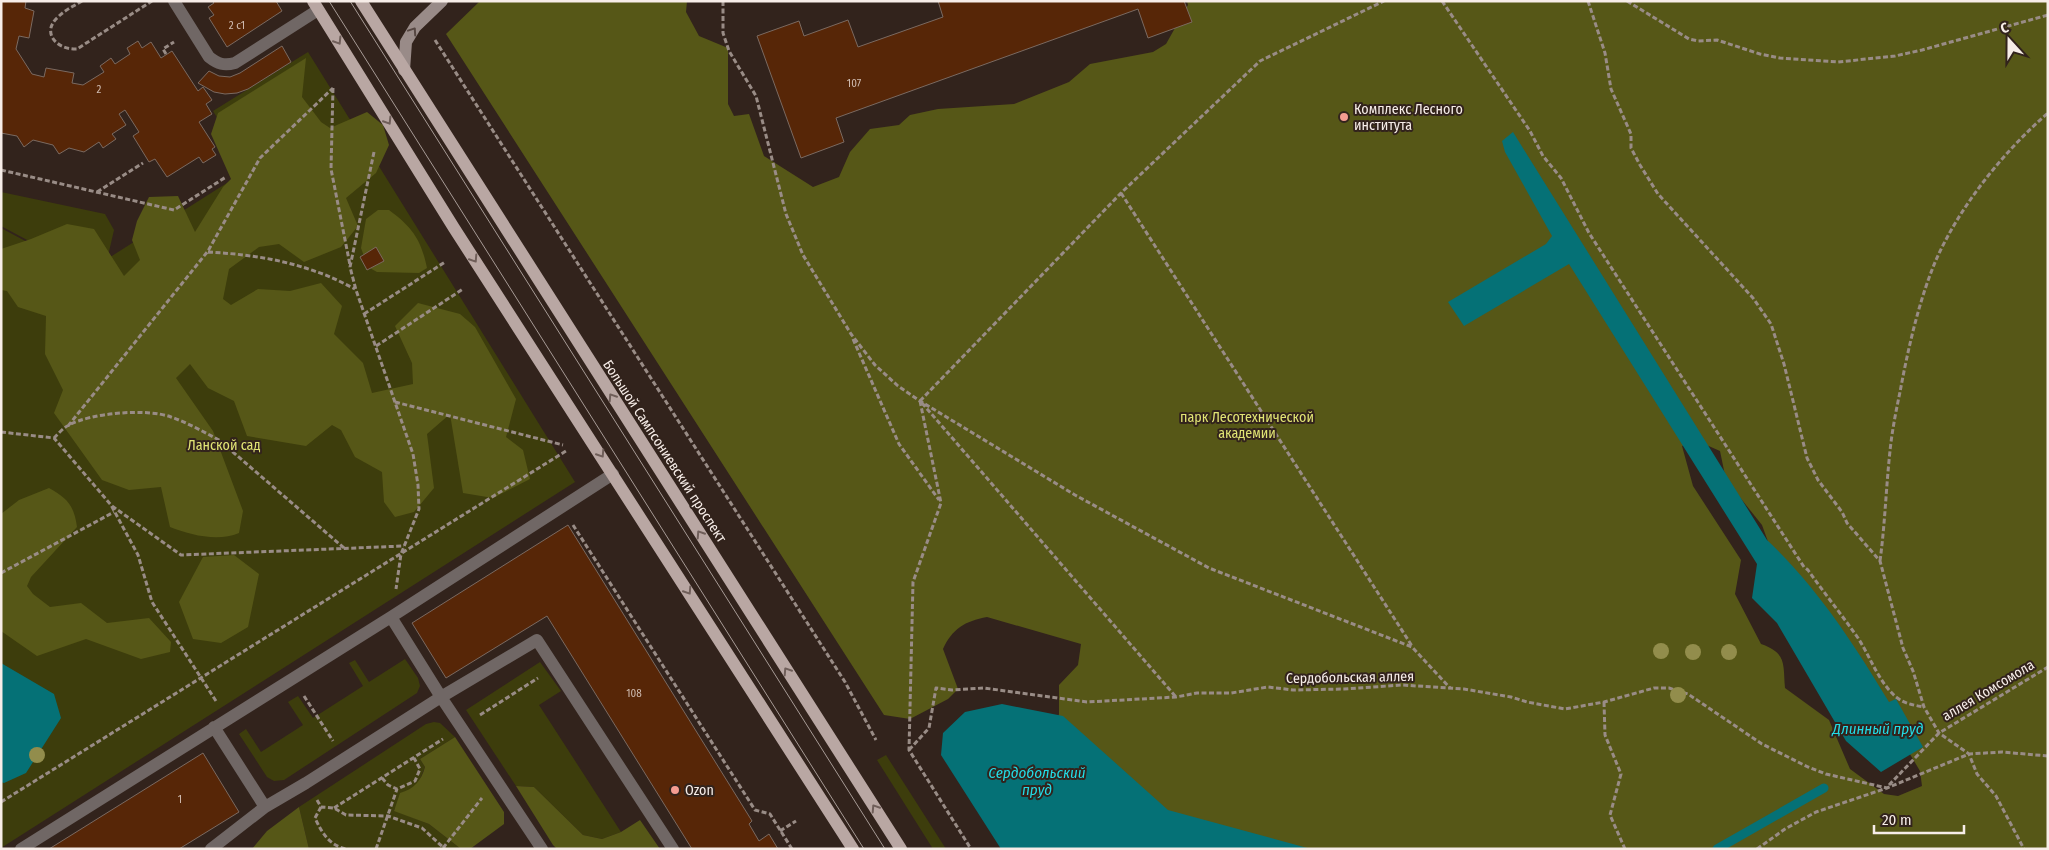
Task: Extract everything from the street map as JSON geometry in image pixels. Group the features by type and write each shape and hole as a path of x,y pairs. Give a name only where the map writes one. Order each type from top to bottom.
{"main road":[{"name":"Большой Сампсониевский проспект","path":"361,1 901,849"},
{"path":"404,70 406,42 415,27 442,1"},
{"path":"316,5 454,228 853,849"}],"lane":[{"path":"174,1 209,57 216,63 226,65 235,63 316,5"},
{"path":"20,849 391,617 613,474"},
{"path":"391,617 441,697 542,849"},
{"path":"211,849 265,807 345,759 441,697 537,640 673,849"},
{"path":"214,727 265,807"}],"path":[{"path":"82,1 57,17 52,26 52,36 57,45 66,50 77,49 152,1"},
{"path":"723,1 723,33 729,51 756,96 786,214 803,255 821,288 851,334 875,365 898,386 920,401 1075,494 1209,568 1412,647"},
{"path":"920,401 1121,193 1260,61 1384,1"},
{"path":"1442,1 1530,131 1543,156 1561,178 1589,233 1804,567 1842,614 1860,641 1873,666 1894,695 1905,703 1924,707"},
{"path":"1588,1 1605,53 1611,89 1631,134 1631,148 1658,194 1753,298 1771,324 1784,364 1807,458 1818,480 1842,512 1847,523 1880,561"},
{"path":"1627,1 1689,39 1698,41 1717,40 1760,54 1815,62 1856,61 1922,50 2048,14"},
{"path":"435,40 845,682 876,740"},
{"path":"54,438 68,426 208,252 260,158 333,88 331,169 350,267 364,314 413,454 418,485 419,509 401,554 391,617"},
{"path":"2024,849 1996,796 1977,774 1969,754 1939,733 1924,707 1913,671 1903,648 1880,561 1890,451 1903,377 1911,340 1936,261 1958,219 1978,188 2013,147 2048,113"},
{"path":"350,267 374,152"},
{"path":"96,192 143,163"},
{"path":"1,170 174,210 226,176"},
{"path":"1121,193 1412,647 1451,689"},
{"path":"208,252 242,253 292,264 319,272 356,290"},
{"path":"364,314 445,262"},
{"path":"376,346 463,289"},
{"path":"851,334 899,444 941,503"},
{"path":"920,401 941,503 913,582 909,750 971,849"},
{"path":"920,401 1176,697"},
{"path":"395,402 563,445"},
{"path":"68,426 92,418 123,414 150,414 169,416 200,429 220,440 344,548"},
{"path":"1,432 54,438 111,505 181,555 405,546"},
{"path":"1,802 202,679 566,450"},
{"path":"111,505 138,555 152,602 227,718"},
{"path":"1,573 114,512"},
{"path":"570,520 755,810 770,814 792,849"},
{"name":"аллея Комсомола","path":"1887,788 1939,733 2048,667"},
{"path":"292,678 345,759"},
{"name":"Сердобольская аллея","path":"909,750 929,728 936,688 952,690 984,688 1087,702 1176,697 1197,693 1231,693 1268,688 1293,690 1344,689 1402,685 1464,689 1565,709 1604,702 1654,688 1669,688 1688,694 1756,740 1808,767 1826,774 1887,788"},
{"path":"1604,702 1605,735 1622,774 1610,815 1625,849"},
{"path":"1757,849 1785,829 1816,812 1887,788 1969,754 2002,752 2048,756"},
{"path":"382,778 388,785 397,789 416,781 420,769 414,758"},
{"path":"321,807 334,808 346,815 388,816 422,828 443,848 496,780"},
{"path":"306,783 321,807"},
{"path":"376,849 397,789"},
{"path":"321,807 315,818 321,831 330,842 346,849"},
{"path":"780,831 796,821"}],"green space":[{"name":"парк Лесотехнической академии","path":"480,1 687,1 686,12 699,36 728,48 728,104 734,116 749,114 764,156 813,187 839,177 850,152 870,129 899,125 910,115 938,109 1014,104 1069,82 1090,64 1153,52 1166,44 1188,5 1187,1 2048,1 2048,849 1202,848 1051,739 1059,714 1059,685 1078,665 1081,644 987,617 960,627 951,636 943,649 958,689 948,699 910,719 884,715 446,34","holes":["1695,440 1720,451 1726,480 1762,525 1779,572 1898,734 1920,771 1922,786 1898,796 1884,794 1850,769 1829,720 1785,688 1782,660 1775,651 1761,644 1735,594 1741,560 1693,486 1682,446"]},
{"name":"Ланской сад","path":"308,52 575,482 1,848 1,228 85,273 249,169 213,111"},
{"path":"306,58 302,97 321,122 330,128 367,112 383,125 389,145 376,173 346,198 358,226 341,247 304,262 279,244 259,247 229,269 223,299 231,305 258,289 290,291 321,283 342,306 334,334 363,363 372,393 413,384 412,363 395,326 418,303 460,314 475,327 516,399 506,437 523,450 530,479 493,498 463,493 450,414 427,434 434,488 414,512 395,517 384,502 382,472 355,457 341,430 332,425 306,446 247,436 234,401 208,388 190,364 176,378 213,431 243,511 239,533 231,536 213,537 186,533 170,527 161,487 129,490 102,480 54,413 63,390 45,354 46,316 18,307 7,291 1,290 1,249 67,224 94,229 124,276 140,260 132,240 137,221 149,197 178,196 195,232 223,187 231,179 211,134 218,113"},
{"path":"1,192 105,214 114,230 108,256 85,271 1,226"},
{"path":"378,210 389,210 410,228 422,249 427,268 419,273 377,272 368,267 361,248 366,219"},
{"path":"49,488 61,495 69,503 74,513 77,527 31,577 27,586 33,594 50,607 81,603 107,623 149,618 171,642 170,652 141,659 86,639 37,656 1,631 1,514 19,500"},
{"path":"234,555 259,574 248,627 221,643 193,639 179,602 203,557"},
{"path":"405,659 418,678 420,686 417,693 284,780 274,781 267,777 239,734 246,729 261,752 303,725 288,702 298,696 313,718 363,686 349,663 355,660 369,682"},
{"path":"540,662 561,691 539,705 621,832 602,839 583,835 534,787 516,786 466,710"},
{"path":"440,723 455,737 420,759 425,767 418,784 407,791 394,810 429,824 461,849 309,849 299,807 426,724"},
{"path":"455,737 504,812 504,824 470,849 461,849 429,824 394,811 400,793 413,787 421,776 425,767 420,759"},
{"path":"886,755 946,849 933,849 877,760"},
{"path":"516,786 534,787 583,835 602,839 621,832 640,820 660,849 557,849"},
{"path":"299,807 309,849 252,849 267,831"}],"water":[{"name":"Длинный пруд","path":"1513,132 1767,540 1802,577 1834,617 1889,702 1896,699 1923,747 1881,772 1846,741 1777,623 1752,598 1757,564 1569,264 1464,326 1448,302 1546,244 1552,236 1505,152 1502,141"},
{"path":"1,663 54,694 61,718 26,773 4,783 1,782"},
{"name":"Сердобольский пруд","path":"1002,704 1063,716 1168,810 1311,849 1001,849 941,755 943,733 965,712"}],"building":[{"path":"1,1 26,1 25,8 34,11 29,38 19,36 16,49 32,74 44,77 46,68 74,73 72,83 83,85 104,72 100,66 111,58 115,64 130,54 127,48 138,41 142,48 151,42 161,58 172,51 198,91 203,87 212,100 206,104 212,114 199,122 215,147 212,149 216,155 203,163 199,157 167,177 155,159 149,162 133,136 139,132 125,110 119,114 126,125 112,134 116,139 103,148 99,142 84,152 69,148 59,154 53,145 33,140 24,147 17,136 1,133"},
{"path":"212,1 276,1 282,11 227,47 209,18 214,15 208,7 214,3"},
{"path":"938,1 1184,1 1192,22 1148,38 1138,9 836,118 844,142 801,158 757,36 799,21 804,36 848,20 858,47 943,17"},
{"path":"282,46 291,62 248,89 237,93 225,94 214,92 198,83 209,71 219,76 230,77 240,73"},
{"path":"376,247 384,261 367,270 360,257"},
{"path":"568,525 752,821 749,824 759,841 769,834 778,849 692,849 547,616 446,678 412,623"},
{"path":"203,753 239,812 179,849 49,849"}],"waterway":[{"path":"1717,849 1824,788"}],"tram line":[{"path":"329,1 864,849"},
{"path":"350,1 885,849"}],"place":[{"name":"Комплекс Лесного института","path":"1344,117"},
{"name":"Ozon","path":"675,790"}]}
